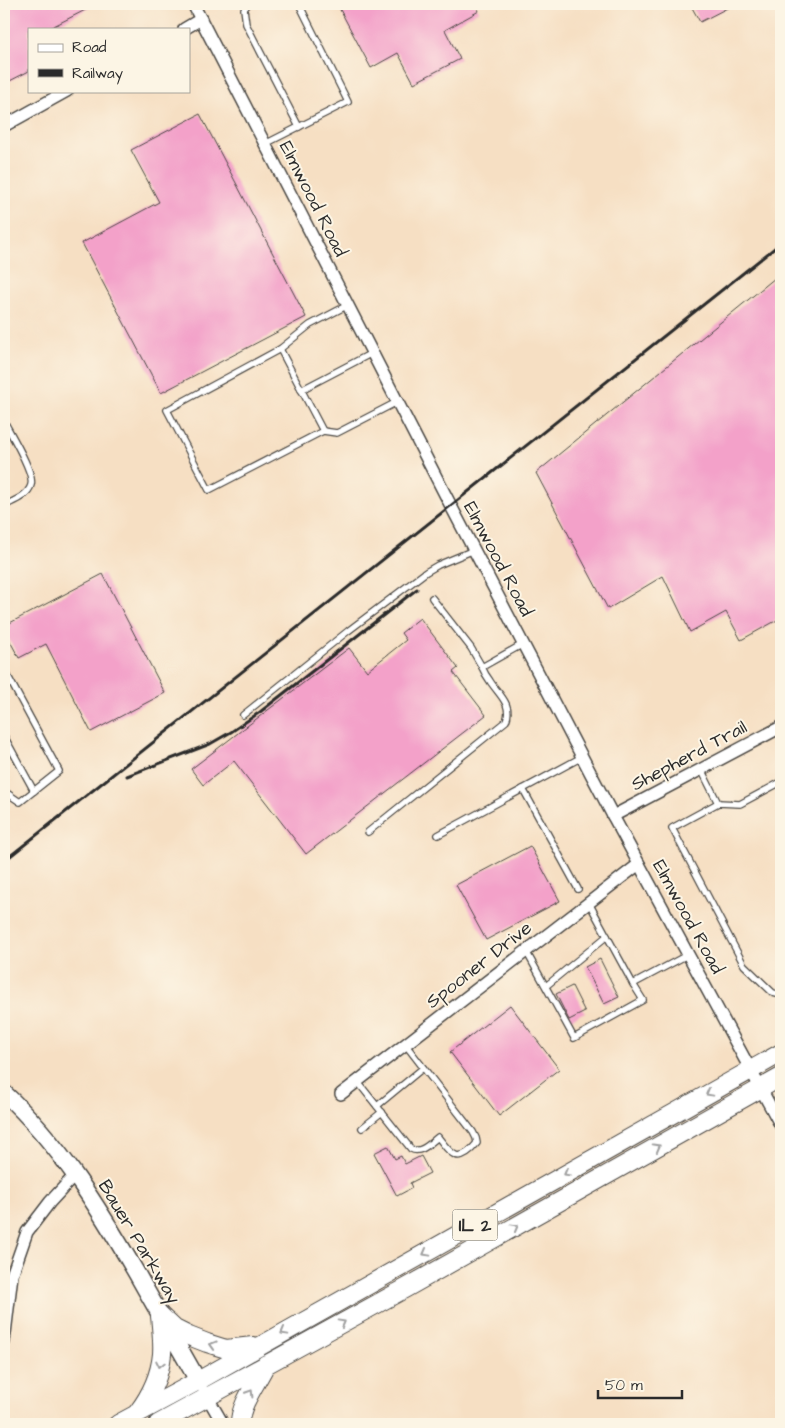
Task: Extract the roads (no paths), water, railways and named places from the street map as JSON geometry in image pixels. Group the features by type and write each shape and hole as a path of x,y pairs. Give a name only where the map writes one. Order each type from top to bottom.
{"main road":[{"name":"IL 2","path":"118,1424 781,1053"},
{"name":"IL 2","path":"158,1424 781,1077"},
{"name":"Bauer Parkway","path":"4,1093 23,1110 75,1175 109,1227 198,1380"},
{"path":"160,1315 176,1329 189,1336 226,1349 260,1346"},
{"path":"136,1414 148,1397 159,1370 162,1354 160,1315"},
{"path":"240,1424 244,1403 266,1364"}],"street":[{"name":"Elmwood Road","path":"193,4 582,757 781,1126"},
{"path":"186,28 201,19"},
{"path":"4,126 66,92"},
{"name":"Shepherd Trail","path":"613,816 781,727"},
{"name":"Spooner Drive","path":"341,1094 639,864"},
{"path":"4,1342 12,1275 27,1232 50,1202 75,1175"},
{"name":"Bauer Parkway","path":"198,1380 223,1424"}],"lane":[{"path":"248,4 244,9 246,24 299,127"},
{"path":"265,144 348,102 299,4"},
{"path":"348,305 310,325 280,349 167,410 209,490 323,431 337,434 397,402"},
{"path":"280,349 323,431"},
{"path":"301,390 372,353"},
{"path":"4,420 30,473 32,484 25,494 4,506"},
{"path":"243,715 348,631 426,572 474,550"},
{"path":"368,832 506,721 508,716 507,706 490,682 471,648 432,598"},
{"path":"482,667 523,644"},
{"path":"4,669 58,771 20,802 4,791"},
{"path":"4,736 34,791"},
{"path":"438,835 582,757"},
{"path":"701,770 718,803"},
{"path":"781,782 740,804 718,803 672,828 744,965 773,993 781,995"},
{"path":"523,789 578,889"},
{"path":"526,951 574,1038 642,1000 589,902"},
{"path":"546,986 607,936"},
{"path":"633,984 688,954"},
{"path":"357,1081 411,1149 420,1150 438,1137 451,1154 455,1156 461,1155 475,1146 477,1143 473,1132 405,1044"},
{"path":"377,1106 423,1068"},
{"path":"362,1128 382,1112"}],"railway":[{"path":"4,861 781,243"},
{"path":"127,776 210,744 231,732 260,712 417,589"}]}
